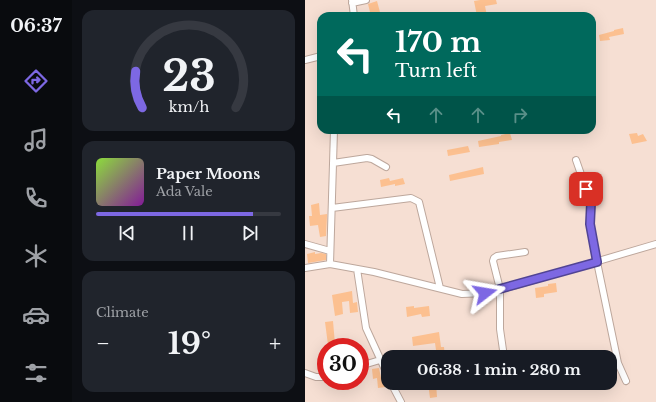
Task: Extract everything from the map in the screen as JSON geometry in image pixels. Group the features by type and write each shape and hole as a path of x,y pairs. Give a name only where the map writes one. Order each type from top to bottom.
{"street":[{"path":"353,12 352,2 366,0"},
{"path":"305,60 317,57"},
{"path":"330,264 334,134"},
{"path":"333,163 367,158 386,168"},
{"path":"576,160 591,203 590,224 597,262 618,363 626,381"},
{"path":"332,208 411,198 417,200 419,202 440,288"},
{"path":"305,244 330,251"},
{"path":"305,268 330,264 462,294 485,293 656,244"},
{"path":"503,350 500,329 500,289 493,261 497,256 525,252"},
{"path":"357,269 366,328 380,360 369,363"},
{"path":"305,373 317,377"},
{"path":"395,390 401,402"}],"building":[{"path":"496,0 497,4 485,6 486,12 476,12 474,1"},
{"path":"377,1 380,12 370,12 368,4"},
{"path":"623,28 624,34 609,37 610,40 600,41 599,35"},
{"path":"637,133 638,136 643,134 647,141 632,144 629,134"},
{"path":"510,134 512,140 499,142 499,144 479,147 478,141"},
{"path":"468,146 470,152 448,156 447,150"},
{"path":"483,167 484,174 450,181 449,175"},
{"path":"389,178 390,181 403,178 405,184 395,186 395,184 381,187 380,180"},
{"path":"319,203 320,215 327,214 326,236 320,237 318,225 310,226 309,216 312,216 311,205"},
{"path":"315,252 315,254 326,254 326,260 308,263 307,254"},
{"path":"556,283 557,292 544,294 544,297 536,298 535,288"},
{"path":"352,291 353,303 357,302 358,312 350,313 349,301 342,302 343,314 335,316 332,295"},
{"path":"414,306 414,308 429,306 430,316 422,317 421,314 407,317 406,307"},
{"path":"333,321 334,338 327,338 325,322"},
{"path":"439,332 441,347 444,347 444,350 436,350 435,343 413,346 412,337"},
{"path":"379,368 381,388 378,388 377,378 373,379 372,369"},
{"path":"429,390 436,390 437,397 430,398"}],"route":[{"path":"485,293 597,262 589,221 591,203 586,189"}]}
